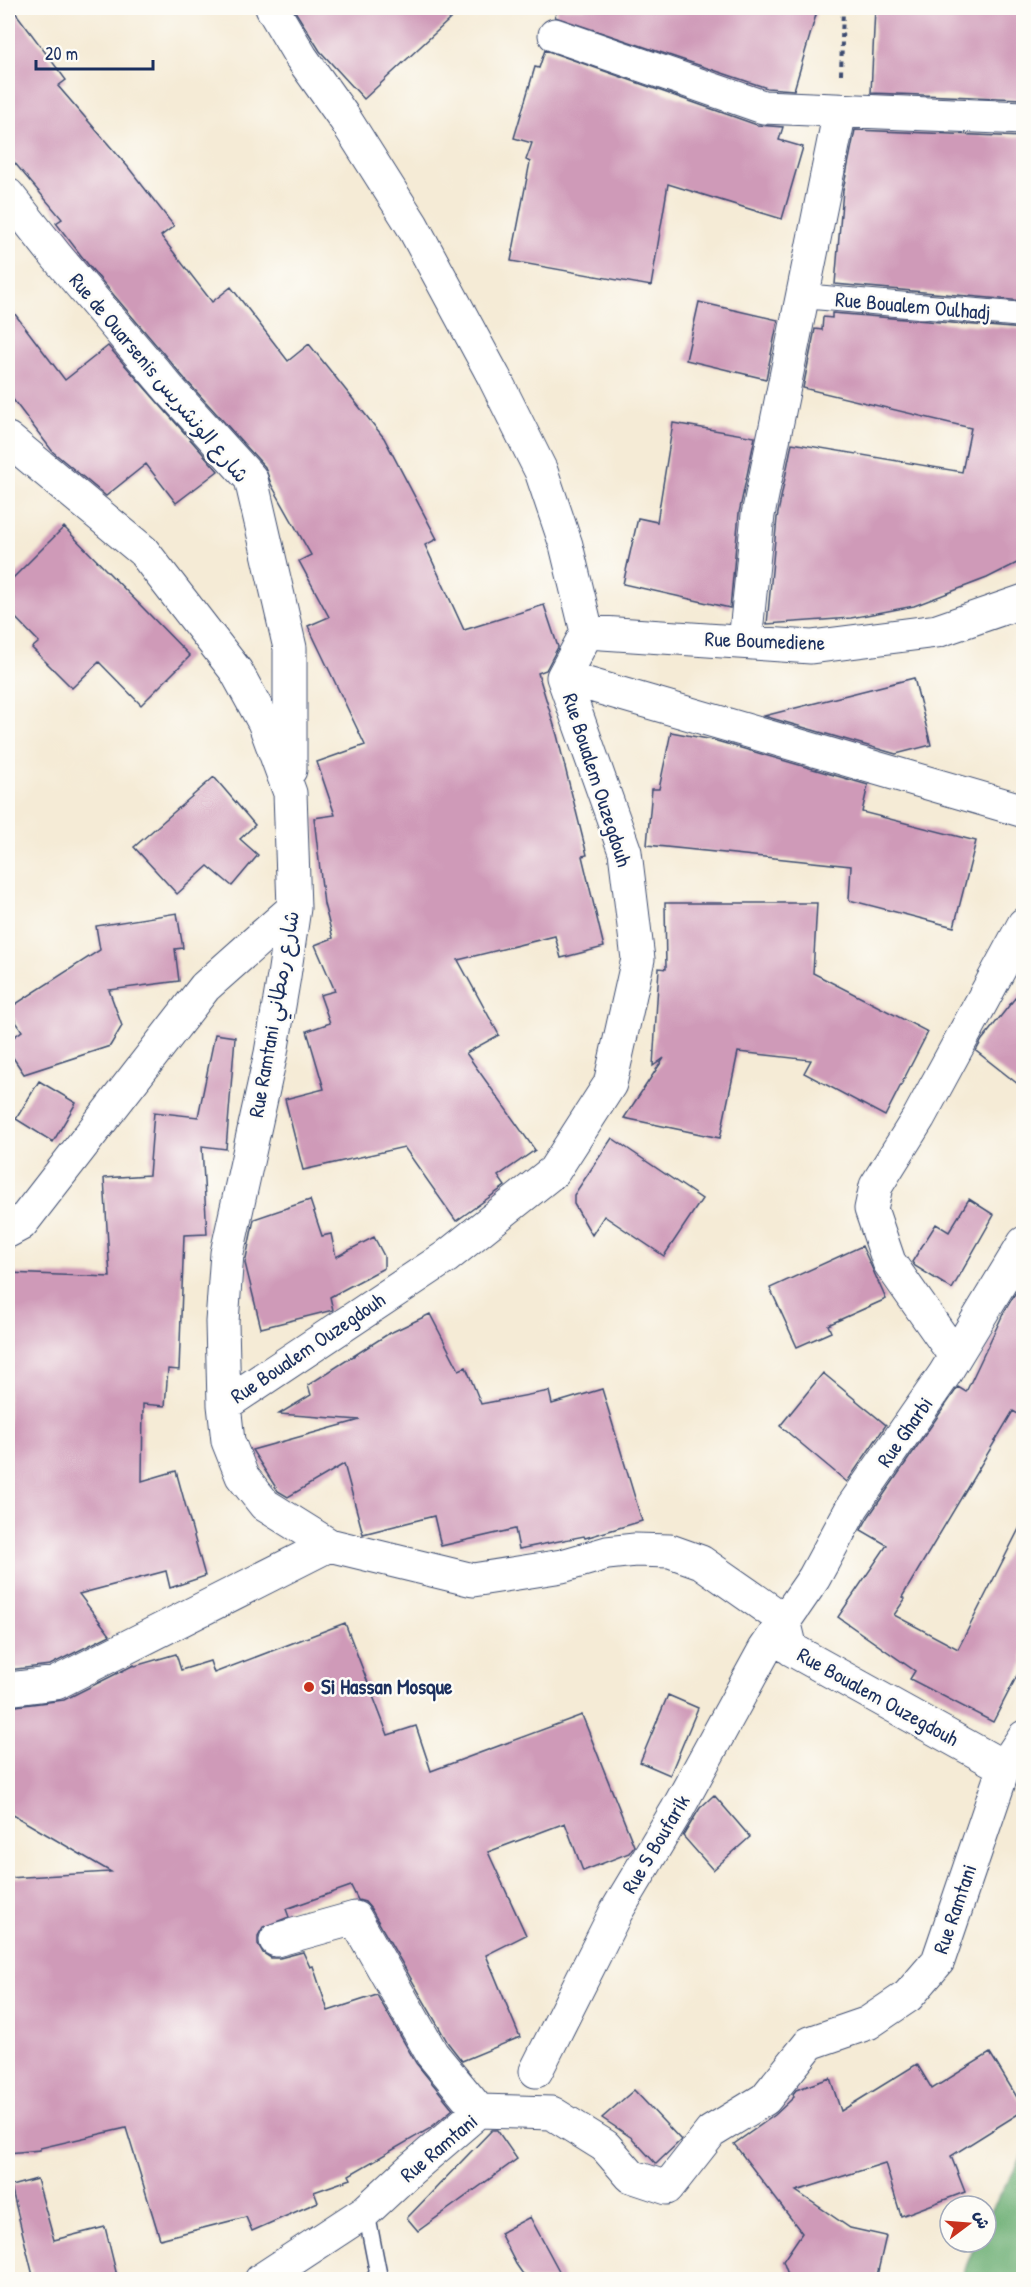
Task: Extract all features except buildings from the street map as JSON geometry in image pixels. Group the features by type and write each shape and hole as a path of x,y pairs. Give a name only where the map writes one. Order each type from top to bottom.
{"street":[{"path":"272,8 301,57 345,119 412,225 541,471 566,545 587,632 563,677 1023,811"},
{"path":"555,35 763,107 1023,118"},
{"path":"745,642 758,515 840,111"},
{"name":"Rue de Ouarsenis شارع الونشريس","path":"8,195 57,257 250,479 290,648 290,793"},
{"name":"Rue Boualem Oulhadj","path":"802,296 1023,315"},
{"name":"Rue Ramtani شارع رمطاني","path":"8,439 143,551 236,671 264,722 290,793 294,908 271,1053 227,1252 222,1322 224,1405"},
{"name":"Rue Boumediene","path":"587,632 811,646 936,631 1023,601"},
{"name":"Rue Boualem Ouzegdouh","path":"563,677 625,852 637,947 638,959 610,1084 554,1171 446,1257 224,1405 228,1442 242,1476 265,1505 329,1545 473,1580 562,1566 607,1553 635,1550 670,1551 700,1562 780,1639 1004,1767"},
{"path":"8,1231 21,1224 205,987 294,908"},
{"path":"955,1356 889,1262 871,1209 876,1186 919,1117 1023,924"},
{"name":"Rue Gharbi","path":"780,1639 853,1506 955,1356 1023,1243"},
{"path":"8,1689 56,1683 329,1545"},
{"name":"Rue S Boufarik","path":"536,2072 616,1912 780,1639"},
{"path":"1004,1767 1023,1737"},
{"name":"Rue Ramtani","path":"261,2280 366,2211 479,2111 552,2113 605,2146 631,2176 667,2188 711,2132 765,2099 810,2043 868,2023 908,1996 938,1961 1004,1767"},
{"path":"276,1940 355,1918 432,2054 479,2111"}],"lane":[{"path":"366,2211 378,2272 374,2280"}],"path":[{"path":"840,111 843,8"}],"green space":[{"path":"1023,2155 1023,2279 961,2279 971,2254 998,2254 998,2199"}],"place":[{"name":"Si Hassan Mosque","path":"309,1687"}]}
